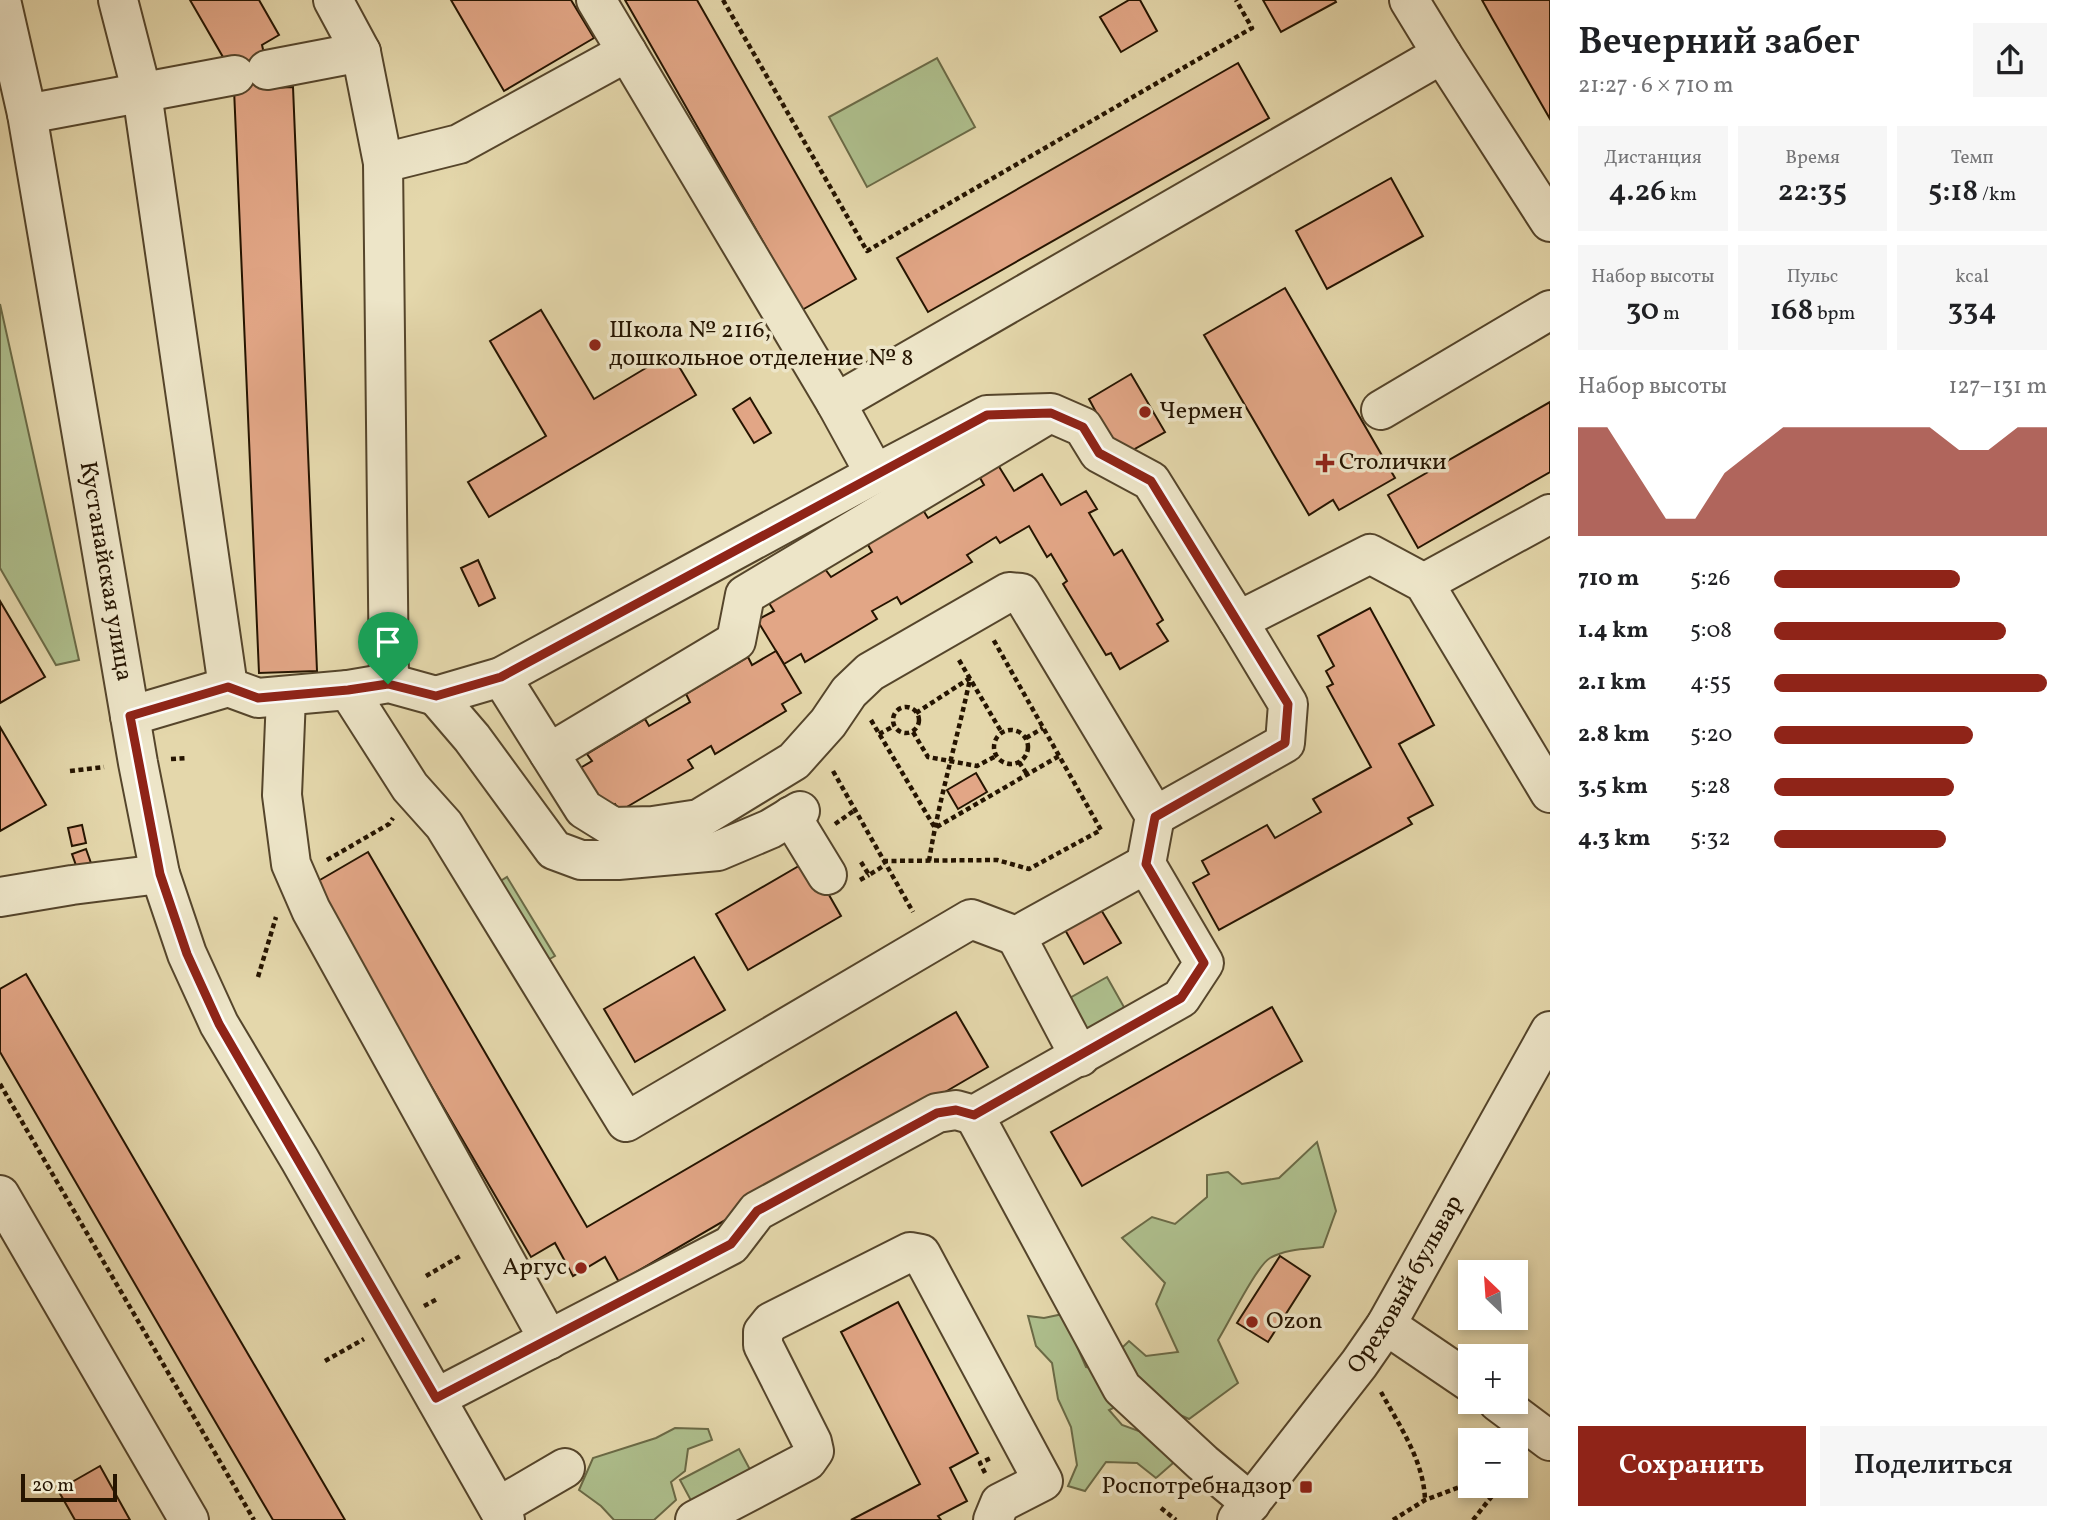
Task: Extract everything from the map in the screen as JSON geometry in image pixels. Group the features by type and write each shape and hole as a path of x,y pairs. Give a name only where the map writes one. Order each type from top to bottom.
{"street":[{"name":"Кустанайская улица","path":"1,0 27,114 130,716 160,874 187,954 219,1024 501,1513"},
{"path":"118,0 142,93 228,687"},
{"path":"333,0 361,52 383,163 388,684"},
{"path":"596,0 836,403 875,474"},
{"path":"1409,0 1550,222"},
{"path":"27,114 361,52"},
{"path":"383,163 460,144 627,52"},
{"path":"836,403 1442,54"},
{"path":"1381,410 1550,310"},
{"path":"130,716 228,687 258,698 388,684 436,696 501,677 987,415 1051,413 1083,427 1099,453 1151,481 1288,704 1285,743 1155,817"},
{"path":"549,753 736,641 745,596 1051,413"},
{"path":"1424,583 1550,514"},
{"path":"1238,621 1370,554 1424,583 1550,793"},
{"path":"436,1398 731,1244 757,1211 937,1113 956,1110 974,1115 1080,1057 1181,998 1204,963 1146,864 1155,817 1021,593 1009,592 870,672 849,692 828,723 794,761 699,819 653,826 612,827 584,809 501,677"},
{"path":"348,690 410,788 444,825 626,1122 971,919 1016,936 1080,1057"},
{"path":"436,696 472,738 554,850 581,860 618,860 718,851 770,829 796,813 827,875"},
{"path":"286,697 282,795 291,864 311,910 549,1340"},
{"path":"1016,936 1146,864"},
{"path":"0,897 72,884 160,874"},
{"name":"Ореховый бульвар","path":"1244,1511 1359,1364 1386,1325 1550,1031"},
{"path":"974,1115 1122,1388 1203,1463 1244,1511"},
{"path":"0,1195 189,1520"},
{"path":"695,1520 807,1461 814,1451 763,1345 763,1332 771,1322 910,1252 921,1254 1043,1481 1000,1503 993,1520"},
{"path":"1386,1325 1458,1374"},
{"path":"1514,1414 1550,1441"},
{"path":"501,1513 565,1468"}],"path":[{"path":"723,0 867,251 1252,28 1236,0"},
{"path":"883,861 997,860 1029,869 1101,830 991,636"},
{"path":"956,654 1002,733"},
{"path":"916,713 970,678"},
{"path":"929,861 942,792 952,762 970,678"},
{"path":"906,707 916,713 918,726 912,732 897,731 893,716 898,709 906,707"},
{"path":"869,716 935,828"},
{"path":"879,734 894,726"},
{"path":"1026,738 1044,728"},
{"path":"1011,730 1026,738 1026,755 1020,762 1003,762 996,755 996,738 1002,733 1011,730"},
{"path":"912,732 928,757 977,766 996,755"},
{"path":"935,828 1059,756"},
{"path":"1020,762 1027,774"},
{"path":"831,768 931,942"},
{"path":"291,864 321,864 389,824 410,788"},
{"path":"258,977 276,914"},
{"path":"0,1084 254,1520"},
{"path":"1359,1364 1380,1391 1410,1445 1424,1480 1425,1500"},
{"path":"1393,1520 1425,1500 1458,1488"},
{"path":"1473,1520 1490,1498"},
{"path":"1161,1508 1176,1520"}],"green space":[{"path":"937,58 975,127 867,187 829,117"},
{"path":"0,304 79,660 56,665 0,568"},
{"path":"507,877 555,956 539,965 491,887"},
{"path":"1107,977 1129,1016 1083,1042 1061,1003"},
{"path":"1317,1142 1336,1211 1323,1247 1289,1251 1270,1258 1243,1296 1218,1340 1238,1383 1189,1419 1158,1405 1125,1402 1109,1410 1122,1425 1158,1438 1180,1457 1156,1478 1137,1463 1106,1462 1085,1491 1068,1486 1077,1465 1071,1427 1058,1399 1052,1363 1036,1346 1028,1316 1044,1318 1063,1314 1086,1367 1100,1369 1129,1341 1146,1356 1178,1352 1156,1304 1165,1283 1122,1238 1152,1217 1175,1224 1207,1197 1207,1175 1228,1172 1242,1184 1279,1178"},
{"path":"675,1428 708,1429 712,1440 688,1449 685,1471 671,1482 676,1500 654,1520 614,1520 601,1506 579,1490 593,1458 656,1438"},
{"path":"739,1449 754,1477 695,1508 680,1480"}],"building":[{"path":"190,0 259,0 279,35 262,45 272,88 293,87 317,671 259,673 234,89 227,64"},
{"path":"451,0 571,0 594,38 504,91"},
{"path":"625,0 697,0 856,279 802,310"},
{"path":"1129,0 1140,0 1157,31 1121,52 1100,17"},
{"path":"1263,0 1335,0 1336,2 1281,32"},
{"path":"1482,0 1550,0 1550,119 1492,18"},
{"path":"1238,63 1269,118 928,312 897,258"},
{"path":"1391,178 1423,236 1327,289 1296,231"},
{"path":"1285,288 1395,478 1339,510 1333,500 1309,515 1204,335"},
{"path":"541,310 594,399 671,353 696,395 489,517 468,482 546,436 490,341"},
{"path":"1131,374 1165,432 1122,456 1087,417 1096,412 1089,399"},
{"path":"750,398 771,433 754,443 733,409"},
{"path":"1550,402 1550,472 1418,548 1388,495"},
{"path":"998,465 1014,491 1042,474 1061,505 1086,491 1097,509 1089,513 1114,555 1122,550 1163,620 1157,624 1168,641 1120,669 1111,653 1106,655 1063,584 1067,581 1051,554 1047,557 1029,526 1000,543 996,537 967,555 972,562 901,604 897,597 872,611 877,619 805,662 801,654 784,664 757,620 774,611 769,603 825,569 831,577 872,552 867,543 923,510 928,518 984,485 979,476"},
{"path":"478,560 495,598 479,606 461,568"},
{"path":"0,601 45,677 0,703"},
{"path":"1370,608 1434,725 1399,744 1433,805 1408,818 1412,824 1219,930 1193,883 1209,874 1202,861 1267,825 1275,838 1321,812 1313,799 1371,767 1327,687 1333,684 1326,671 1334,666 1318,636"},
{"path":"776,651 801,693 782,704 786,711 715,754 711,746 688,760 693,768 620,811 615,804 602,812 577,770 592,761 587,754 645,719 649,726 690,702 686,694 748,657 752,665"},
{"path":"0,727 46,805 0,831"},
{"path":"976,773 987,792 958,809 947,790"},
{"path":"82,825 86,843 72,846 68,828"},
{"path":"86,849 92,866 78,871 72,854"},
{"path":"368,852 587,1227 956,1012 988,1067 619,1282 605,1257 573,1276 555,1243 531,1257 313,884"},
{"path":"809,860 841,916 748,970 716,914"},
{"path":"1100,908 1121,943 1084,964 1064,928"},
{"path":"694,957 725,1010 635,1062 604,1009"},
{"path":"26,974 345,1520 273,1520 196,1389 0,1052 0,989"},
{"path":"1272,1007 1302,1061 1082,1186 1051,1132"},
{"path":"1280,1256 1310,1276 1268,1342 1237,1323"},
{"path":"898,1302 978,1453 950,1468 967,1501 938,1516 941,1520 851,1520 920,1484 841,1332"},
{"path":"100,1466 130,1520 75,1520 58,1490"}],"place":[{"name":"Школа № 2116, дошкольное отделение № 8","path":"595,345"},
{"name":"Чермен","path":"1145,412"},
{"name":"Столички","path":"1325,463"},
{"name":"Аргус","path":"581,1268"},
{"name":"Ozon","path":"1252,1322"},
{"name":"Роспотребнадзор","path":"1306,1487"}],"route":[{"path":"1051,413 1083,427 1099,453 1151,481 1288,704 1285,743 1155,817 1146,864 1204,963 1181,998 974,1115 956,1110 937,1113 757,1211 731,1244 436,1398 219,1024 187,954 160,874 130,716 228,687 258,698 388,684 436,696 501,677 987,415 1051,413"}]}
